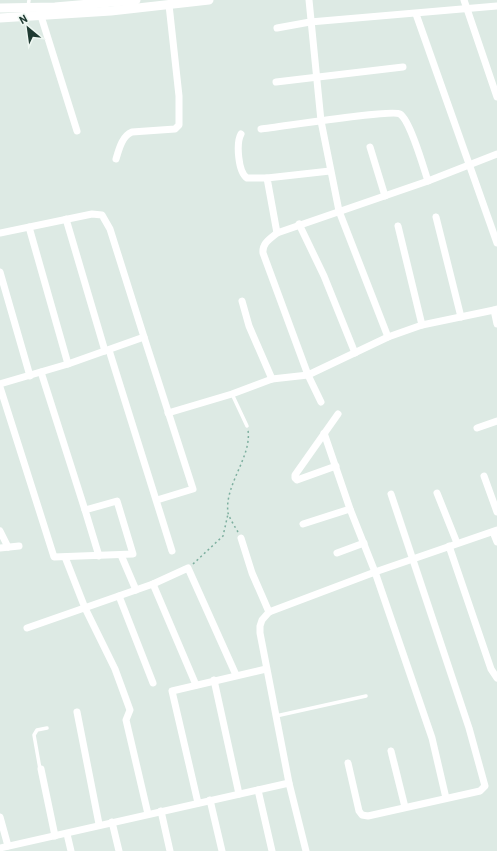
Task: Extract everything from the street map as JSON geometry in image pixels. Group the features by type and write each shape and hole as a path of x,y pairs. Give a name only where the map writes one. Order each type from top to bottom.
{"street":[{"path":"0,8 29,3 55,4 136,0"},
{"path":"0,18 169,5 209,0"},
{"path":"308,0 321,121 339,211 388,338"},
{"path":"464,0 497,97"},
{"path":"116,159 123,139 127,134 132,132 176,129 179,125 179,96 169,5"},
{"path":"277,28 310,22 497,6"},
{"path":"416,14 497,243"},
{"path":"41,16 77,131"},
{"path":"276,82 403,67"},
{"path":"261,129 321,121 396,113 400,114 405,119 418,150 428,181"},
{"path":"241,134 238,142 242,174 247,178 267,178 330,171"},
{"path":"370,147 385,196"},
{"path":"321,402 308,374 263,253 265,243 277,233 299,224 428,181 497,154"},
{"path":"267,178 277,233"},
{"path":"0,233 92,214 102,215 107,221 193,489 157,500"},
{"path":"436,217 461,317"},
{"path":"66,219 107,351 157,500 172,551"},
{"path":"299,224 324,276 355,353"},
{"path":"398,226 422,325"},
{"path":"29,227 68,364"},
{"path":"0,272 30,376"},
{"path":"242,301 249,326 272,379"},
{"path":"168,413 232,394 272,379 308,374 388,338 422,325 496,309 497,324"},
{"path":"85,510 117,501 133,554 54,557 0,386 107,351 144,337"},
{"path":"41,372 99,556"},
{"path":"336,466 297,480 295,478 295,475 338,414"},
{"path":"477,428 497,421"},
{"path":"324,434 350,509 375,572 432,738 446,798"},
{"path":"484,476 497,512"},
{"path":"437,493 457,543"},
{"path":"348,763 359,811 362,816 368,816 480,791 485,786 469,728 391,494"},
{"path":"303,524 350,509"},
{"path":"0,531 8,547"},
{"path":"306,851 289,783 266,669 260,626 264,616 269,612 413,558 495,531 497,542"},
{"path":"241,538 252,573 269,612"},
{"path":"337,553 364,543"},
{"path":"0,548 19,546"},
{"path":"449,546 491,669 497,678"},
{"path":"121,555 136,590"},
{"path":"65,557 85,608 115,669 130,710 126,720 148,814"},
{"path":"27,628 153,584 188,568 236,675"},
{"path":"153,584 196,684"},
{"path":"119,596 153,683"},
{"path":"198,803 172,693 174,689 266,669"},
{"path":"214,680 239,794"},
{"path":"77,712 100,824"},
{"path":"391,751 405,808"},
{"path":"41,769 54,836"},
{"path":"0,848 14,847 100,824 289,783"},
{"path":"258,790 272,851"},
{"path":"210,800 222,851"},
{"path":"161,811 170,851"},
{"path":"0,817 14,847"},
{"path":"112,822 119,851"},
{"path":"67,834 71,851"}],"lane":[{"path":"232,394 247,426"},
{"path":"275,716 366,696"},
{"path":"41,769 34,732 47,728"}],"path":[{"path":"188,568 223,536 229,502 238,468 250,441 247,426"},
{"path":"228,514 241,538"}]}
